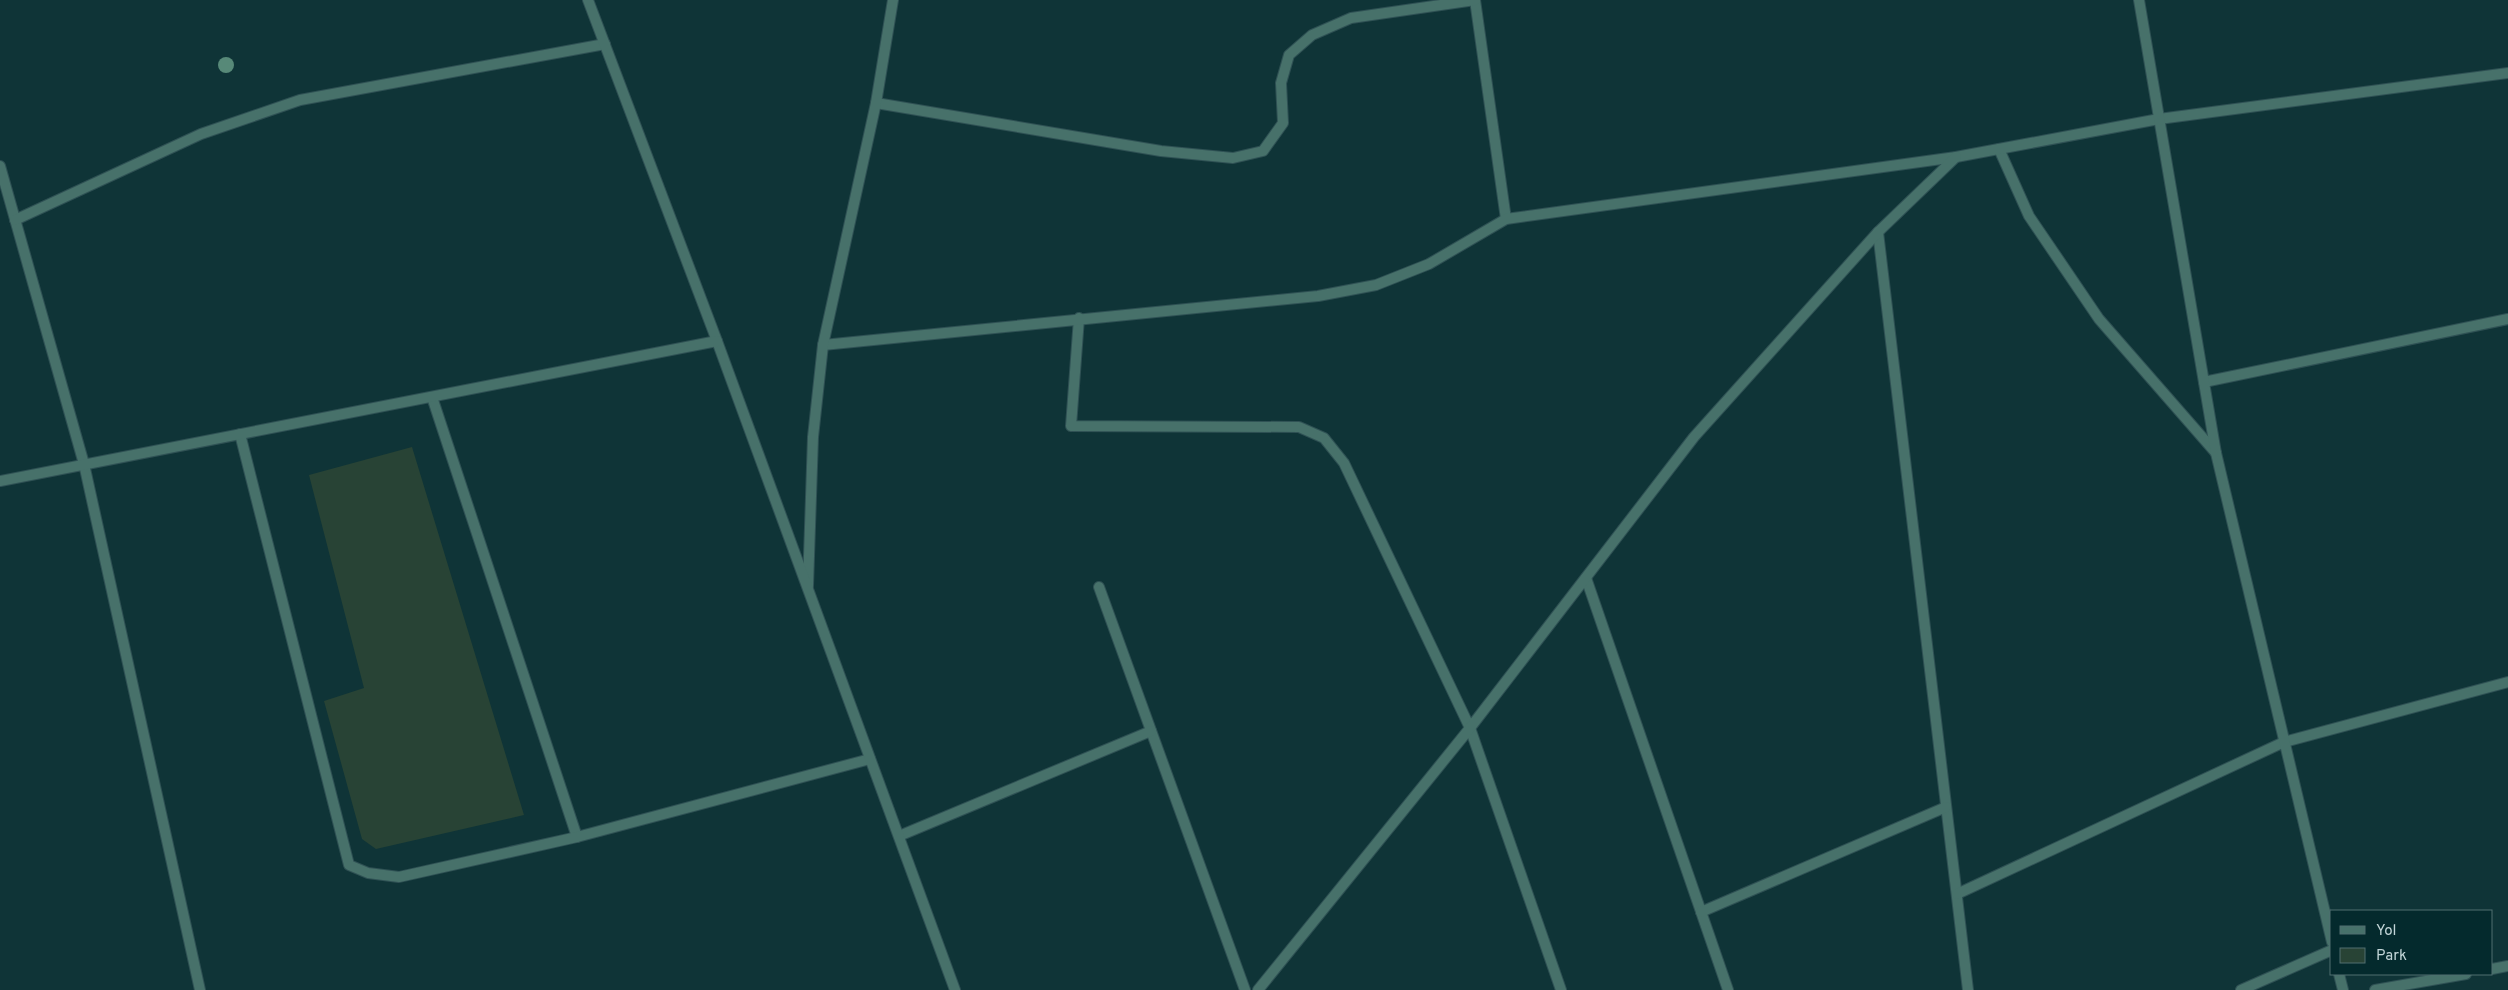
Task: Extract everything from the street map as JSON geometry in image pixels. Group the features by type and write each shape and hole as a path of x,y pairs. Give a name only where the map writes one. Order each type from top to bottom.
{"street":[{"path":"588,0 717,341 955,990"},
{"path":"808,588 813,437 823,345 876,103 893,0"},
{"path":"876,103 1161,151 1233,158 1263,151 1283,123 1281,83 1289,55 1312,35 1351,18 1475,0 1506,218"},
{"path":"2139,0 2216,453 2330,934"},
{"path":"14,220 201,134 300,100 605,44"},
{"path":"823,345 1079,318 1318,296 1376,285 1429,264 1506,218 1956,157 2159,120 2508,73"},
{"path":"1999,149 2029,216 2100,319 2216,453"},
{"path":"1258,990 1470,728 1694,438 1878,232 1956,157"},
{"path":"0,166 84,464 200,990"},
{"path":"1878,232 1968,990"},
{"path":"1079,318 1071,426 1299,427 1324,438 1344,463 1470,728 1561,990"},
{"path":"2204,382 2508,319"},
{"path":"0,481 717,341"},
{"path":"432,397 577,836"},
{"path":"240,434 349,865 368,873 399,877 577,836 870,759"},
{"path":"1586,578 1728,990"},
{"path":"1099,587 1245,990"},
{"path":"1957,894 2284,742 2508,682"},
{"path":"898,836 1151,730"},
{"path":"1701,912 1946,807"},
{"path":"2242,990 2330,951"},
{"path":"2493,969 2508,966"},
{"path":"2339,975 2343,990"},
{"path":"2375,990 2460,975"}],"green space":[{"path":"412,447 524,815 376,849 362,839 324,701 364,688 309,475"}]}
